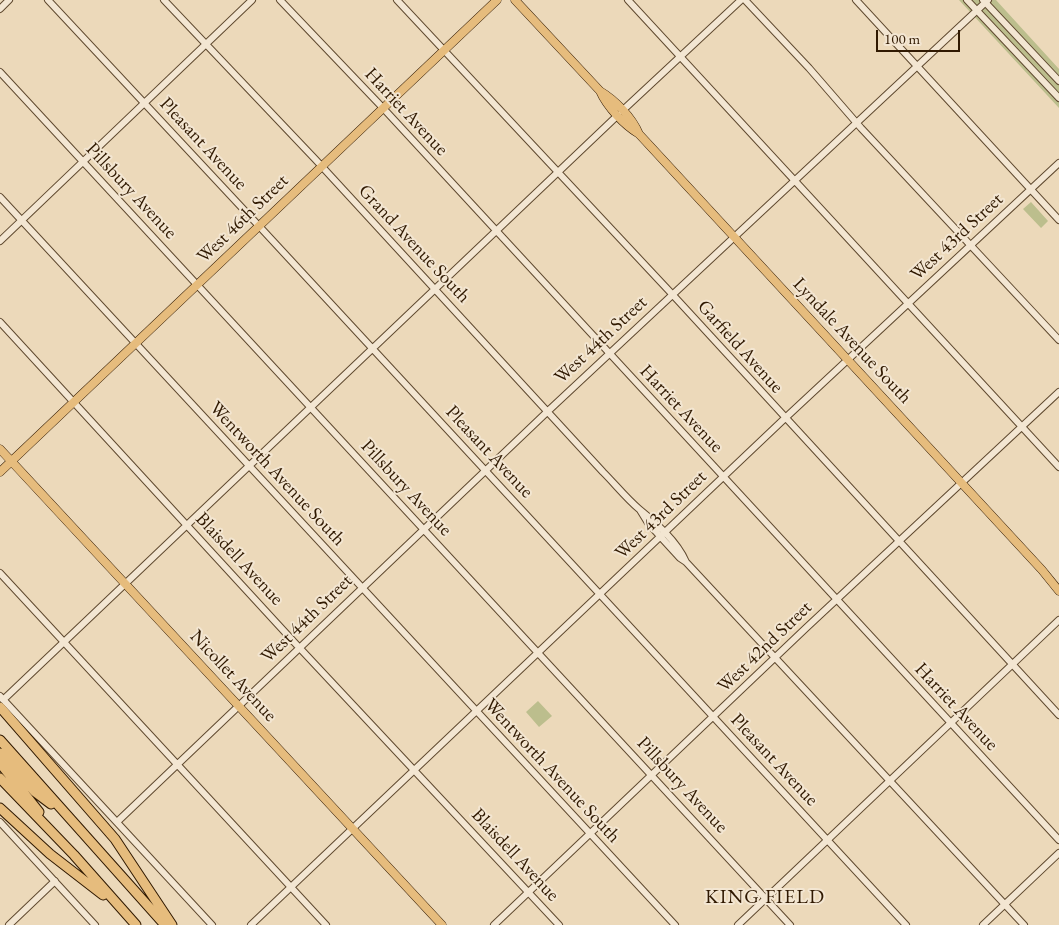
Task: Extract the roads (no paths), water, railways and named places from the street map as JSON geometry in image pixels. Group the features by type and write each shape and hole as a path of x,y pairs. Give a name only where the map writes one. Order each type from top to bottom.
{"highway":[{"path":"1,701 115,839 172,925"},
{"path":"0,740 165,925"},
{"path":"0,753 35,792 65,814"},
{"path":"0,763 74,855 136,925"},
{"path":"0,778 74,855"},
{"path":"0,808 50,854 121,910"}],"main road":[{"name":"West 46th Street","path":"0,472 496,0"},
{"name":"Lyndale Avenue South","path":"515,0 600,90 603,97 636,126 639,134 1042,570 1059,591"},
{"name":"Nicollet Avenue","path":"0,449 442,925"},
{"name":"Lyndale Avenue South","path":"1042,570 1059,585"}],"street":[{"path":"0,9 9,0"},
{"name":"Pleasant Avenue","path":"48,0 906,925"},
{"name":"Grand Avenue South","path":"164,0 244,82 640,510 648,523 662,535 680,558 686,562 776,658 1024,925"},
{"path":"0,241 252,0"},
{"name":"Harriet Avenue","path":"280,0 383,108 1059,840"},
{"name":"Garfield Avenue","path":"397,0 672,294 1059,715"},
{"path":"628,0 1059,467"},
{"path":"212,925 1,701 741,0"},
{"path":"745,0 810,68 856,122 1059,340"},
{"path":"856,0 1059,220"},
{"path":"967,0 1059,98"},
{"path":"985,1 1059,82"},
{"name":"West 44th Street","path":"117,822 672,294 985,1"},
{"name":"Pillsbury Avenue","path":"0,72 790,925"},
{"name":"West 43rd Street","path":"251,925 784,418 1059,163"},
{"name":"Wentworth Avenue South","path":"0,197 675,925"},
{"name":"Blaisdell Avenue","path":"0,322 186,525 559,925"},
{"name":"West 42nd Street","path":"494,925 961,482 1059,392"},
{"path":"0,572 326,925"},
{"path":"738,925 1059,620"},
{"path":"0,822 95,925"},
{"path":"983,925 1059,853"},
{"path":"9,925 55,881"}],"district":[{"name":"KING FIELD","path":"765,898"}]}
